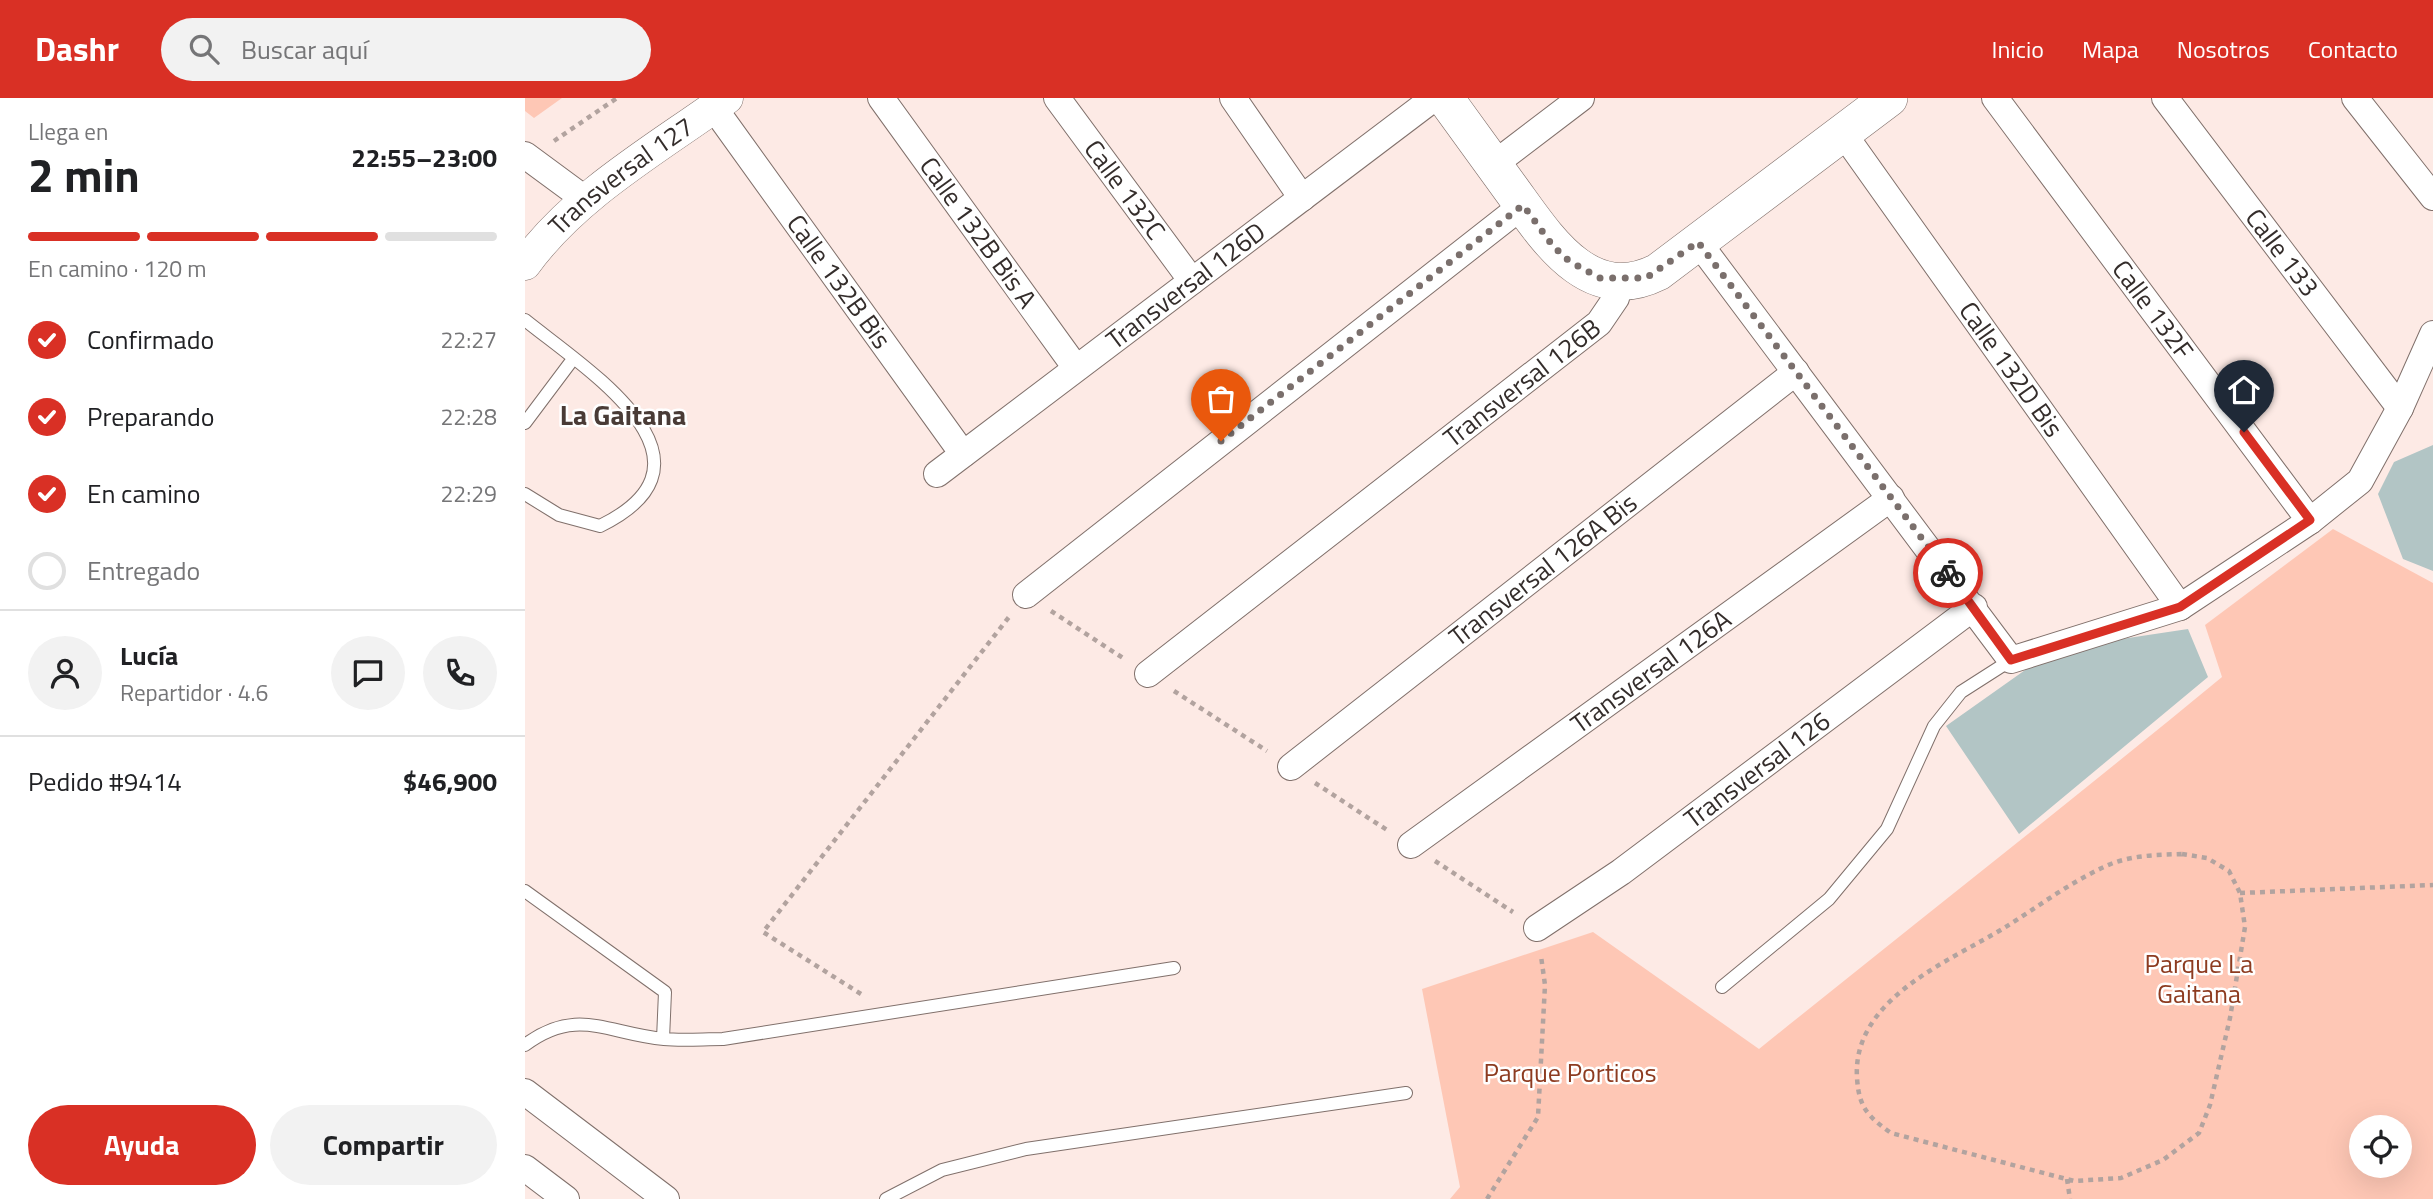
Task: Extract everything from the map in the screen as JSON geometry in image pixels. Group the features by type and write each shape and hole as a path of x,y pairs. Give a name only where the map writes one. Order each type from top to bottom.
{"main road":[{"path":"1445,98 1553,246 1569,261 1600,278 1620,280 1646,278 1889,98"}],"street":[{"name":"Calle 132B Bis A","path":"881,98 1076,368"},
{"name":"Calle 132C","path":"1057,98 1192,281"},
{"path":"1233,98 1302,198"},
{"name":"Transversal 126D","path":"937,474 1434,98"},
{"path":"1493,164 1581,98"},
{"name":"Calle 132F","path":"1995,98 2310,520"},
{"name":"Calle 133","path":"2165,98 2400,408"},
{"path":"2355,98 2433,197"},
{"name":"Transversal 127","path":"525,264 557,226 586,200 721,103"},
{"name":"Calle 132B Bis","path":"721,103 963,454"},
{"name":"Calle 132D Bis","path":"1843,133 2180,607"},
{"path":"528,157 586,200"},
{"path":"1026,595 1523,205"},
{"path":"1698,242 1974,607 2011,660 2180,607 2310,520 2360,481 2400,408 2433,334"},
{"name":"Transversal 126B","path":"1148,674 1599,323 1615,298 1620,280"},
{"name":"Transversal 126A Bis","path":"1291,767 1796,372"},
{"name":"Transversal 126A","path":"1411,845 1891,498"},
{"name":"Transversal 126","path":"1537,928 1621,872 1974,607"},
{"path":"525,1091 666,1199"},
{"path":"525,1168 566,1199"}],"lane":[{"path":"525,320 627,404 654,447 653,483 626,514 600,526 559,515 525,494"},
{"path":"525,423 573,359"},
{"path":"1722,987 1829,899 1887,829 1934,726 1961,692 2011,660"},
{"path":"525,891 665,992 663,1039"},
{"path":"525,1045 562,1024 583,1024 663,1039 723,1039 1174,968"},
{"path":"886,1199 942,1170 1026,1149 1406,1093"}],"path":[{"path":"528,157 617,98"},
{"path":"891,1013 763,932 1026,595"},
{"path":"2182,854 2207,858 2229,871 2240,893 2245,927 2232,1005 2210,1105 2199,1133 2163,1160 2121,1178 2067,1179 1891,1133 1868,1117 1858,1094 1856,1060 1867,1026 1898,993 2105,866 2146,855 2182,854"},
{"path":"2240,893 2433,886"},
{"path":"1487,1199 1538,1117 1545,985 1537,928"},
{"path":"2067,1179 2070,1199"}],"green space":[{"path":"525,98 562,98 534,118 525,111"},
{"name":"Parque La Gaitana","path":"2333,529 2433,583 2433,1199 1450,1199 1460,1187 1422,989 1593,932 1759,1049 2222,677 2205,625"}],"building":[{"path":"2433,445 2433,571 2403,559 2378,494 2394,462"},
{"path":"2188,629 2208,677 2019,834 1946,726 2055,649"}],"way so far":[{"path":"1221,441 1523,205 1553,246 1569,261 1600,278 1646,278 1698,242 1948,573"}],"district":[{"name":"La Gaitana","path":"623,415"}],"route":[{"path":"1948,573 2011,660 2180,607 2310,520 2244,432"}],"park label":[{"name":"Parque Porticos","path":"1570,1073"}]}
